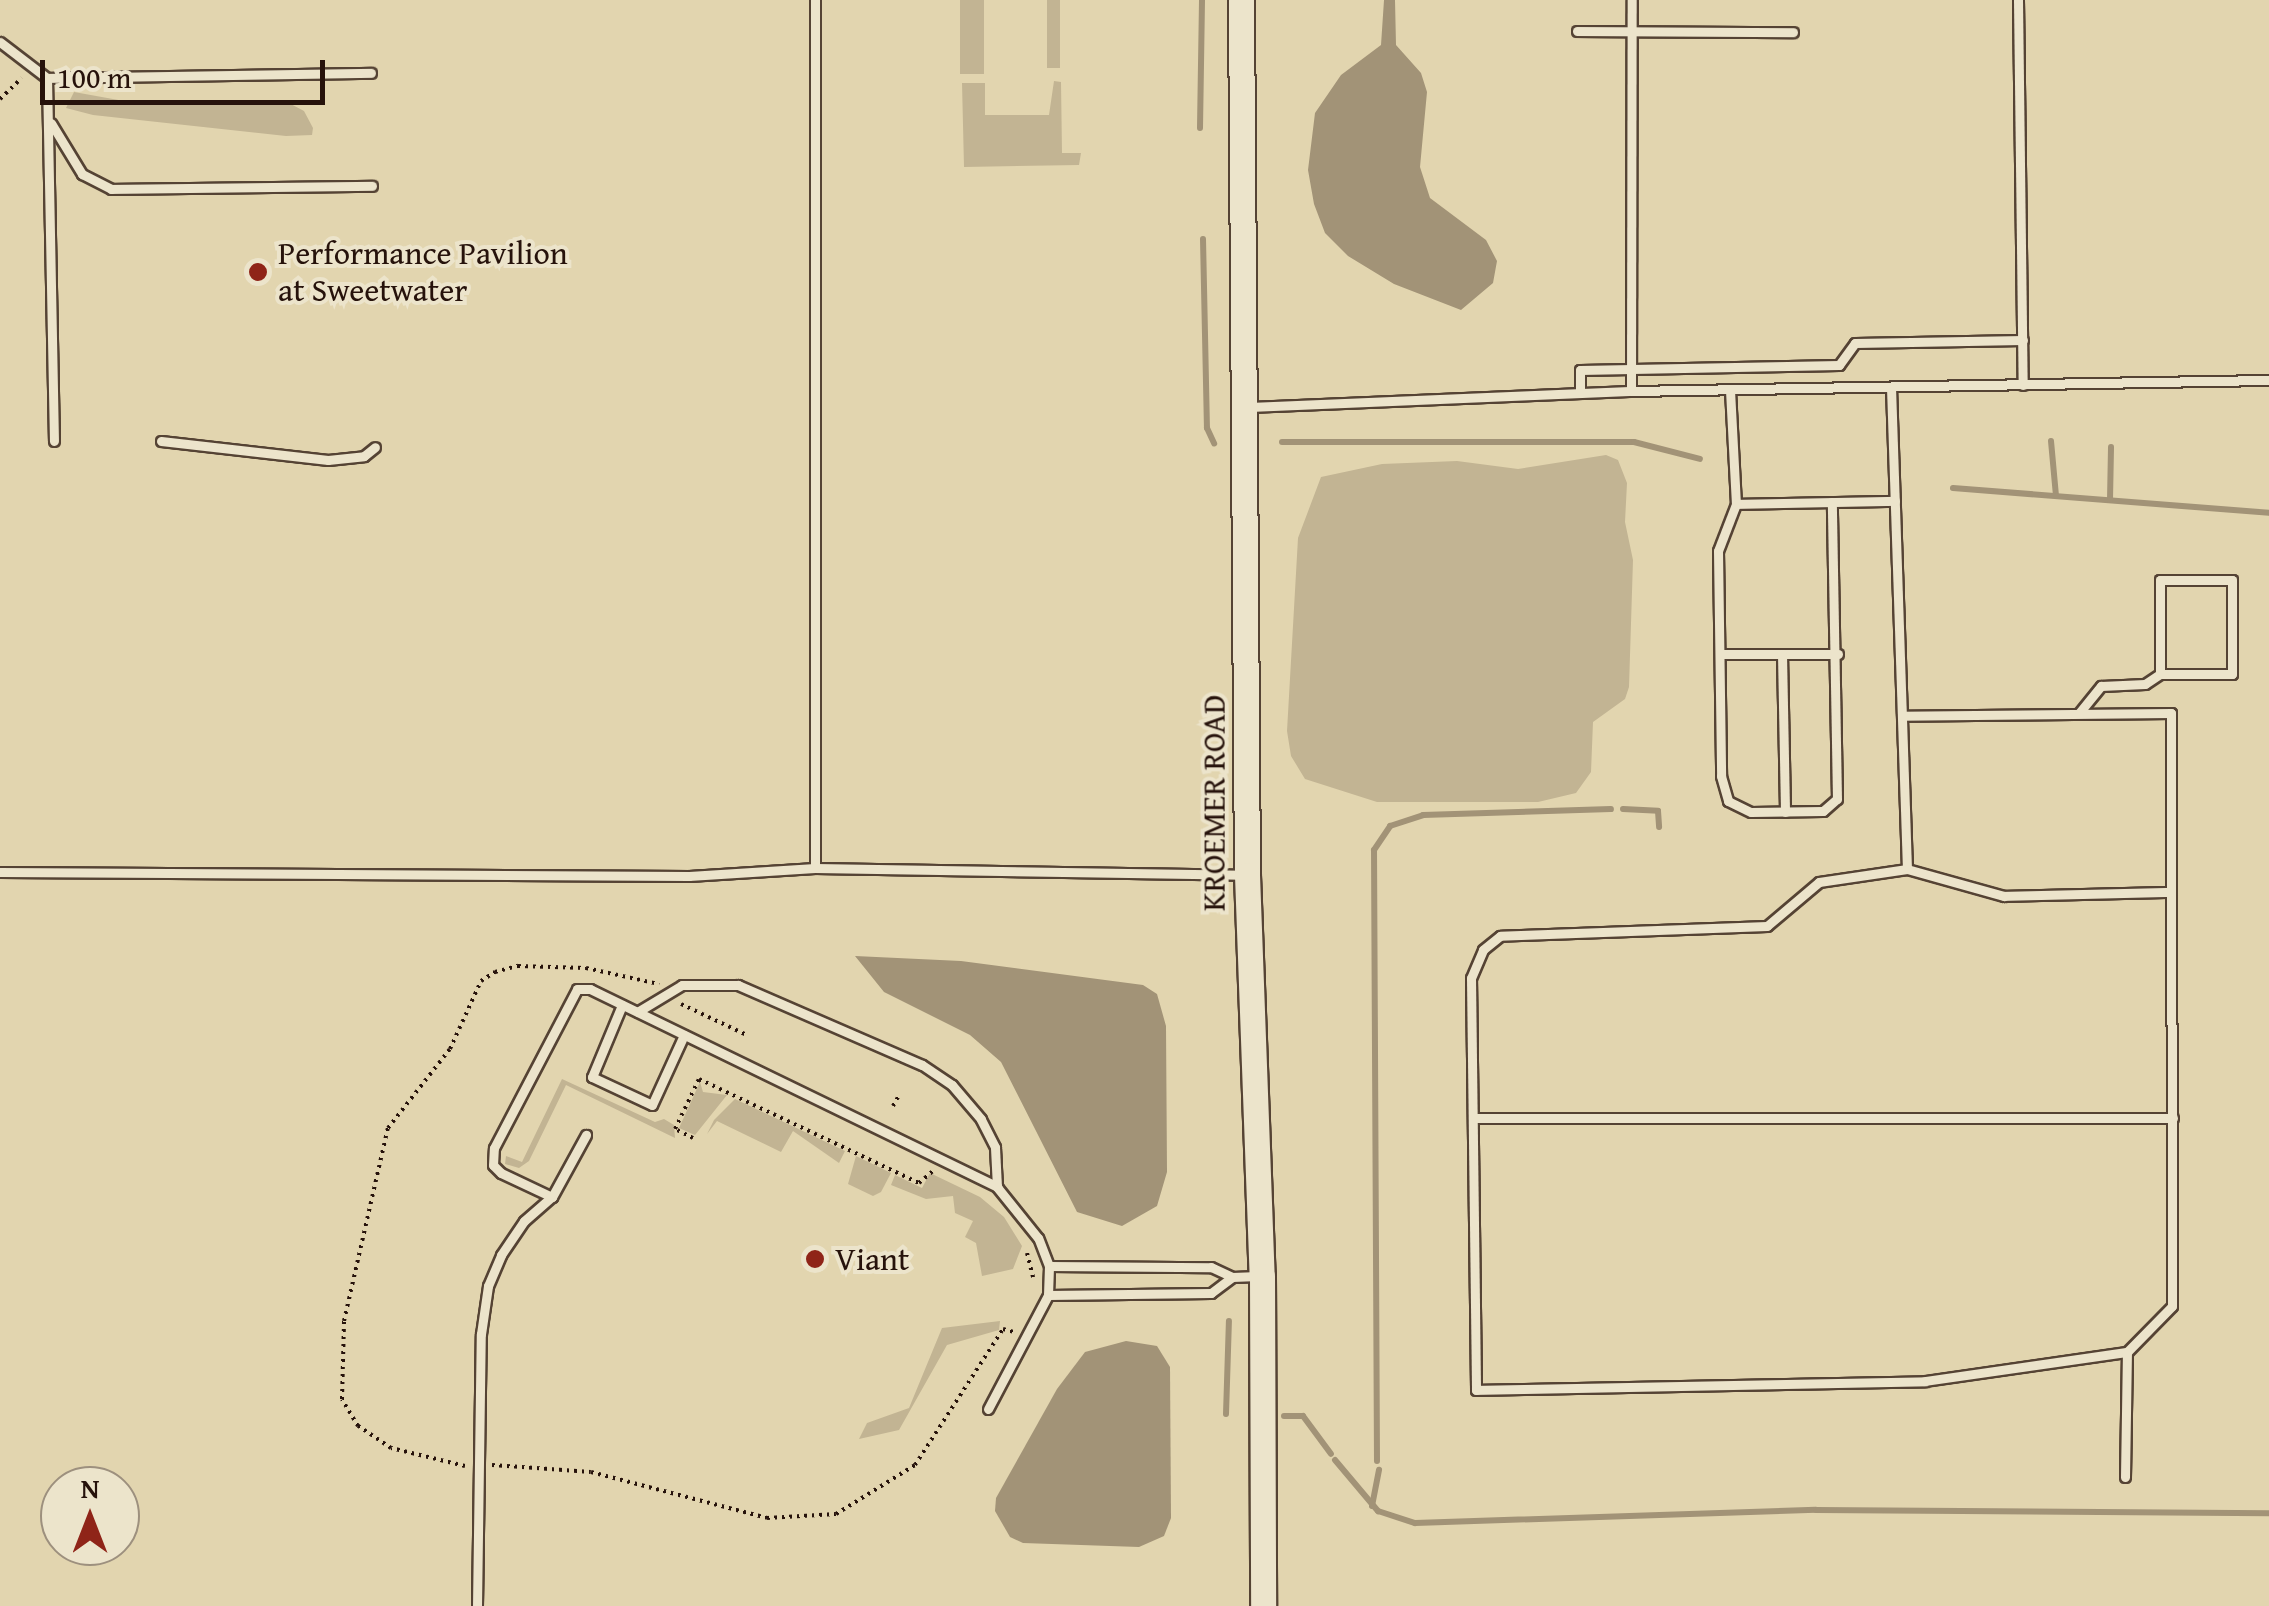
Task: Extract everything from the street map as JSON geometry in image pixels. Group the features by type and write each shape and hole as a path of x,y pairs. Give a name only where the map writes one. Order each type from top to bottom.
{"street":[{"name":"KROEMER ROAD","path":"1241,0 1247,875 1262,1276 1263,1606"}],"lane":[{"path":"815,0 815,868"},
{"path":"1631,392 1632,0"},
{"path":"2018,0 2023,384"},
{"path":"1577,31 1793,32"},
{"path":"0,42 47,78 371,73"},
{"path":"47,78 54,441"},
{"path":"48,116 82,174 111,189 372,186"},
{"path":"1580,394 1580,370 1839,365 1856,344 2022,340"},
{"path":"1799,367 1799,388"},
{"path":"1747,368 1747,389"},
{"path":"1691,369 1691,390"},
{"path":"1246,407 1691,390 2269,380"},
{"path":"1891,387 1907,869"},
{"path":"1730,390 1736,504 1718,551 1721,776 1728,801 1751,812 1824,811 1836,799 1838,654 1832,502"},
{"path":"162,441 328,460 364,456 375,446"},
{"path":"1736,504 1895,501"},
{"path":"2079,713 2101,686 2145,684 2160,674 2232,674 2232,580 2160,580 2160,674"},
{"path":"1720,654 1838,654"},
{"path":"1782,654 1785,812"},
{"path":"1902,716 2170,713 2174,1118 2172,1306 2127,1352 1925,1380 1476,1390 1472,978 1483,950 1500,936 1768,926 1819,882 1907,869 2004,896 2171,892"},
{"path":"0,872 689,876 815,868 1247,875"},
{"path":"637,1012 682,985 738,985 922,1065 952,1085 981,1120 995,1147 997,1187"},
{"path":"552,1197 501,1173 494,1165 494,1148 570,995 590,989 997,1187 1024,1215 1049,1266 1048,1295 988,1409"},
{"path":"622,1005 592,1077 652,1105 684,1035"},
{"path":"1473,1118 2174,1118"},
{"path":"477,1606 481,1334 488,1286 524,1221 552,1197 586,1134"},
{"path":"1049,1266 1211,1267 1232,1277 1262,1276"},
{"path":"1048,1295 1212,1293 1232,1277"},
{"path":"2125,1477 2127,1352"}],"path":[{"path":"0,99 22,78"},
{"path":"472,1466 429,1462 391,1448 358,1426 342,1399 344,1320 388,1128 450,1048 481,980 495,972 518,966 586,968 659,984"},
{"path":"678,1000 747,1035"},
{"path":"693,1138 675,1128 699,1078 919,1183 929,1170 950,1178"},
{"path":"893,1106 899,1095"},
{"path":"1022,1242 1033,1288"},
{"path":"492,1465 603,1474 767,1518 836,1514 915,1465 1003,1329 1023,1328"}],"shaded area":[{"path":"960,0 984,0 984,74 960,74"},
{"path":"1047,0 1060,0 1060,68 1047,68"},
{"path":"1384,0 1395,0 1396,45 1421,73 1427,92 1420,167 1430,198 1486,240 1497,261 1493,283 1461,310 1394,284 1348,256 1325,233 1314,204 1308,170 1315,113 1341,75 1381,45"},
{"path":"1054,81 1061,82 1062,153 1081,153 1079,165 964,167 962,83 985,83 985,115 1049,115"},
{"path":"74,92 124,101 287,102 304,111 313,128 312,135 286,136 93,115 66,108"},
{"path":"1606,455 1618,460 1627,483 1625,522 1633,560 1629,687 1625,699 1593,722 1591,772 1576,793 1538,802 1377,802 1305,779 1291,756 1287,731 1298,538 1321,477 1382,464 1457,461 1518,469"},
{"path":"855,956 961,961 1143,985 1157,994 1166,1026 1167,1172 1157,1206 1122,1226 1077,1212 1001,1062 970,1035 884,992"},
{"path":"562,1079 655,1122 664,1119 674,1125 675,1138 566,1085 529,1161 519,1168 505,1164 506,1156 522,1162"},
{"path":"700,1082 703,1092 727,1095 695,1135 679,1128"},
{"path":"735,1099 845,1151 839,1163 793,1131 781,1152 717,1121 707,1134 714,1120"},
{"path":"856,1156 891,1173 881,1192 873,1196 848,1184"},
{"path":"930,1173 980,1197 1004,1217 1022,1246 1013,1269 982,1276 976,1243 965,1237 973,1221 955,1213 953,1196 926,1199 891,1185 895,1175 922,1188"},
{"path":"1000,1321 999,1330 947,1345 899,1430 859,1439 867,1423 909,1408 942,1328"},
{"path":"1126,1341 1157,1346 1170,1367 1171,1518 1164,1536 1139,1547 1023,1543 1010,1537 995,1511 996,1498 1057,1389 1085,1352"}],"waterway":[{"path":"1200,128 1202,0"},
{"path":"1203,239 1207,428 1214,443"},
{"path":"2051,441 2056,496"},
{"path":"1282,442 1634,442 1700,459"},
{"path":"2110,500 2111,447"},
{"path":"1953,488 2269,513"},
{"path":"1377,1461 1374,850 1390,826 1423,815 1611,809"},
{"path":"1623,809 1658,811 1659,827"},
{"path":"1226,1414 1229,1321"},
{"path":"1284,1416 1303,1416 1331,1454"},
{"path":"1335,1460 1378,1511 1415,1523 1816,1510 2269,1513"},
{"path":"1372,1506 1379,1470"}],"place":[{"name":"Performance Pavilion at Sweetwater","path":"258,272"},
{"name":"Viant","path":"815,1259"}]}
